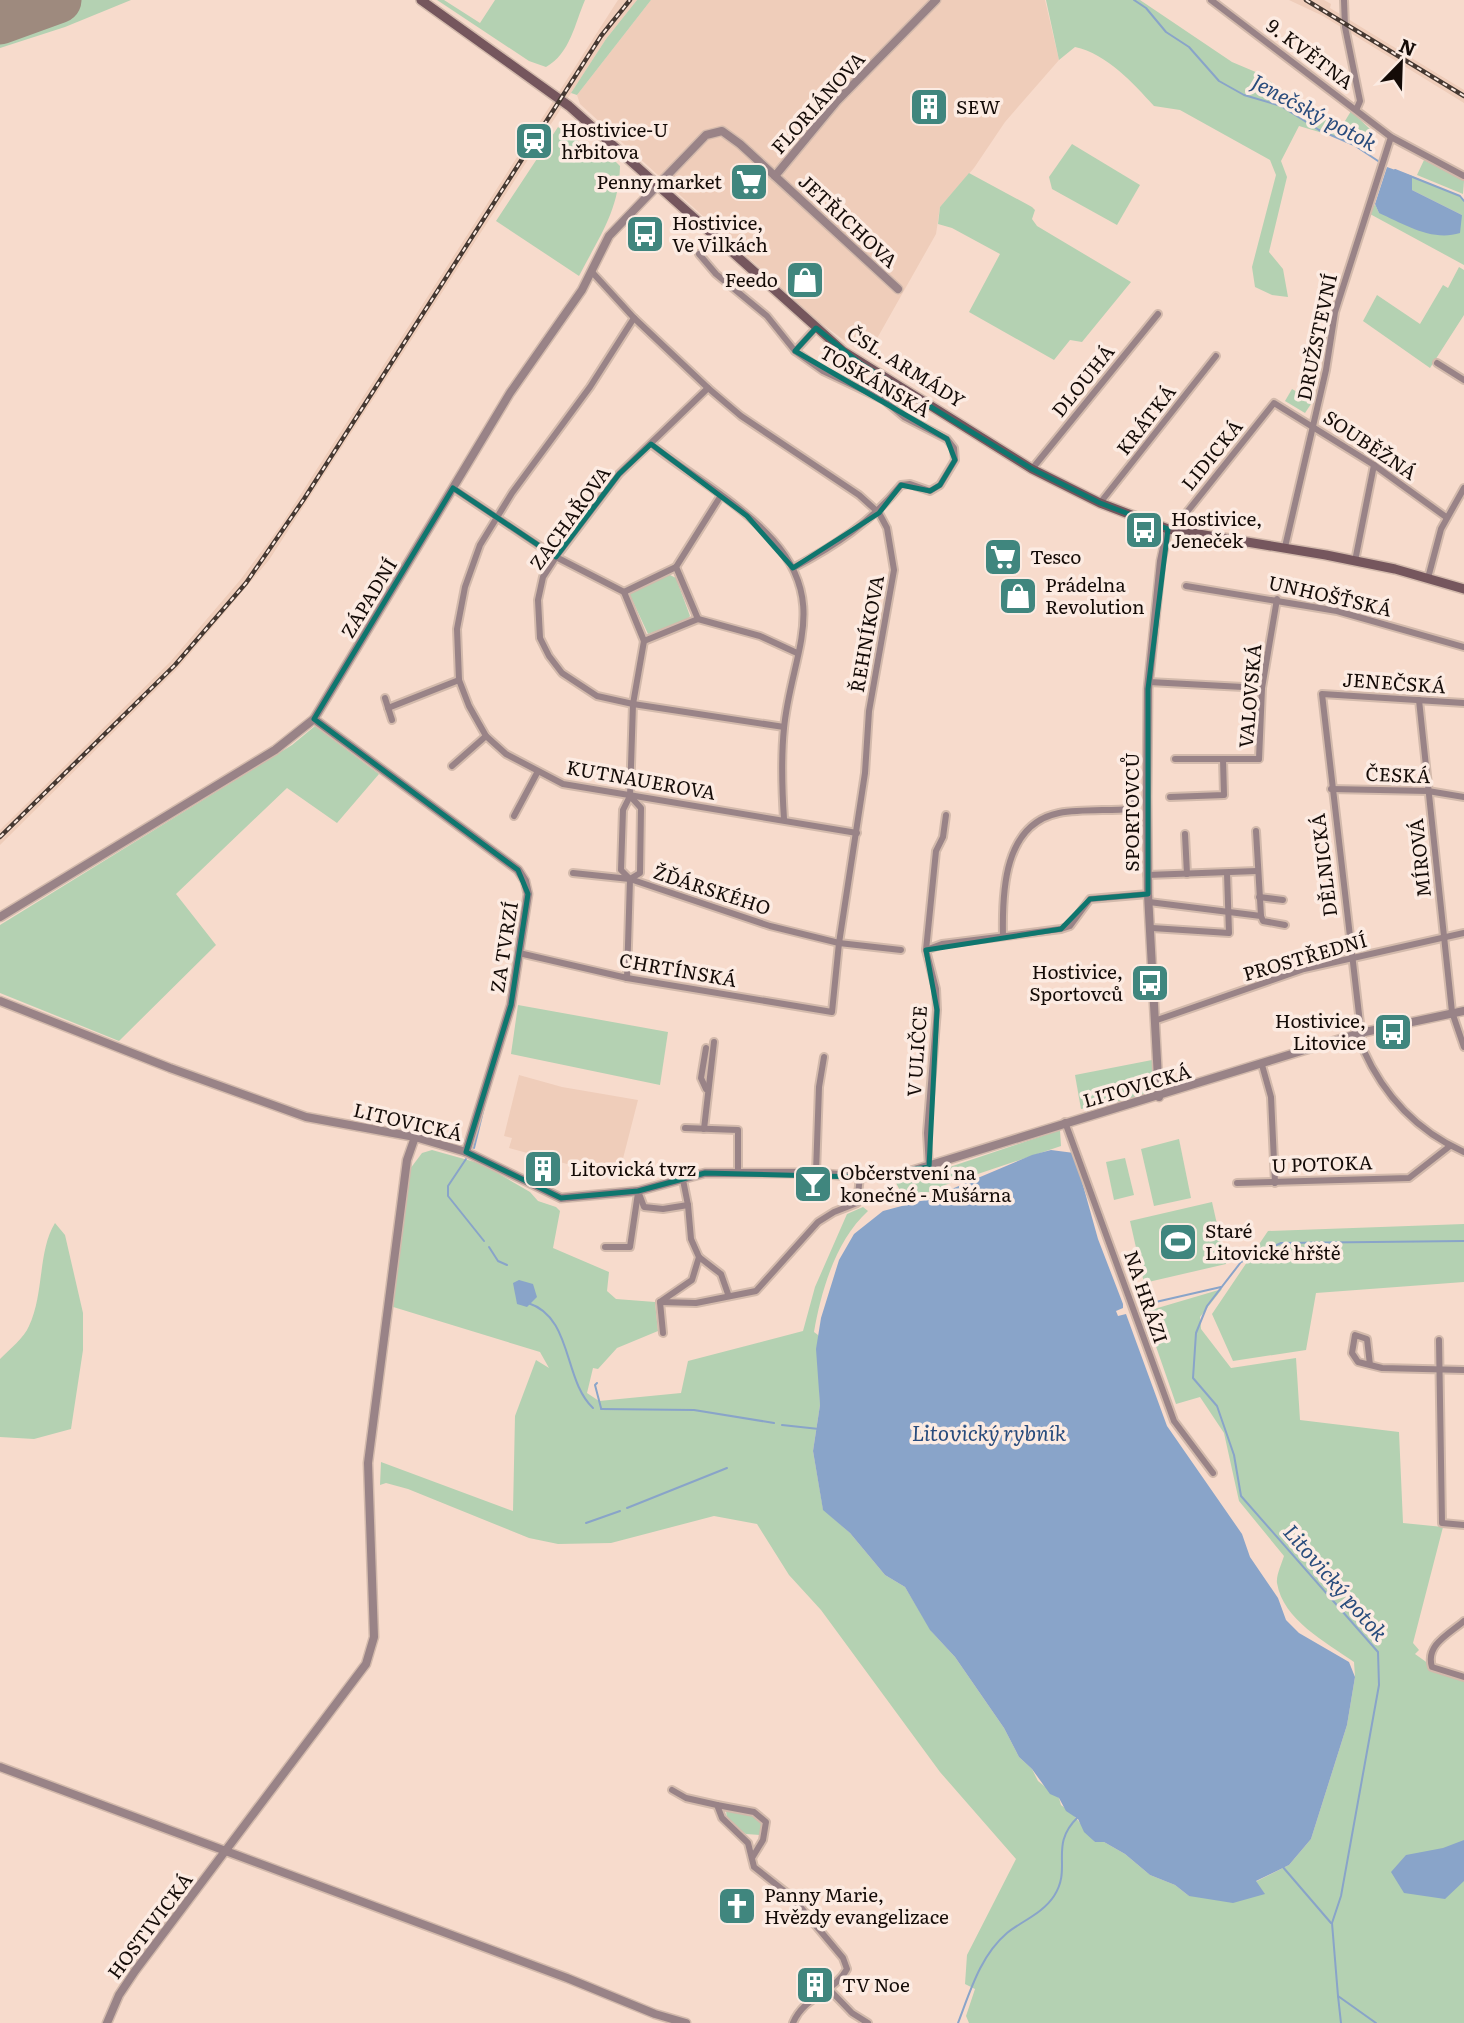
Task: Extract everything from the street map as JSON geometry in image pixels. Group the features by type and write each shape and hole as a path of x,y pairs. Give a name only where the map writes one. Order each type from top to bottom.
{"main road":[{"name":"ČSL. ARMÁDY","path":"421,0 569,106 816,328 862,364 925,399 1032,469 1100,503 1168,528 1355,561 1464,589"}],"street":[{"name":"FLORIÁNOVA","path":"657,187 706,135 722,131 775,176 837,101 936,0"},
{"name":"9. KVĚTNA","path":"1211,0 1357,108 1391,137 1464,176"},
{"path":"1344,4 1360,101 1357,108"},
{"name":"DRUŽSTEVNÍ","path":"1284,547 1313,426 1335,312 1391,137"},
{"name":"JETŘICHOVA","path":"775,176 898,289"},
{"name":"ZÁPADNÍ","path":"0,917 275,750 314,719 510,393 582,290 609,236 657,187"},
{"name":"TOSKÁNSKÁ","path":"699,254 716,274 767,316 795,351 823,371 884,400 904,418 947,439 954,448 955,460 940,485 930,491 910,484 901,485 879,513"},
{"path":"592,272 634,318 741,416 859,495 879,513 831,548 793,568"},
{"name":"DLOUHÁ","path":"1032,469 1158,314"},
{"name":"KUTNAUEROVA","path":"634,318 590,387 480,545 465,587 457,629 459,680 486,736 506,754 537,773 562,784 857,833"},
{"path":"795,351 816,328"},
{"name":"KRÁTKÁ","path":"1100,503 1216,356"},
{"path":"1437,363 1464,380"},
{"name":"ZACHAŘOVA","path":"708,388 619,474 556,557 543,577 537,619 549,656 562,673 587,690 633,705 784,727"},
{"name":"SOUBĚŽNÁ","path":"1274,403 1374,466 1446,517"},
{"name":"LIDICKÁ","path":"1181,531 1187,512 1274,403"},
{"path":"651,444 773,540 793,568 802,587 804,629 784,727 784,819"},
{"path":"1355,561 1374,466"},
{"path":"453,488 556,557 624,592 644,642 633,705 630,796 622,810 621,870 630,879 627,978"},
{"path":"1428,578 1446,517 1464,488"},
{"path":"624,592 676,567 720,497"},
{"name":"ŘEHNÍKOVA","path":"832,1012 839,943 857,833 871,698 894,569 887,528 879,513"},
{"name":"SPORTOVCŮ","path":"1159,1097 1157,1020 1147,875 1149,682 1161,561 1168,528"},
{"path":"676,567 698,620"},
{"name":"UNHOŠŤSKÁ","path":"1186,586 1337,611 1464,648"},
{"name":"VALOVSKÁ","path":"1175,759 1259,759 1262,688 1277,599"},
{"path":"644,642 698,620 760,636 797,653"},
{"path":"388,708 459,680"},
{"path":"1149,682 1262,688"},
{"name":"JENEČSKÁ","path":"1322,694 1464,703"},
{"name":"DĚLNICKÁ","path":"1322,694 1360,1033 1371,1068 1391,1098 1414,1122 1464,1152"},
{"path":"385,698 392,720"},
{"name":"MÍROVÁ","path":"1419,700 1452,1012 1464,1047"},
{"name":"ZA TVRZÍ","path":"314,719 518,870 525,881 528,894 507,1019 466,1152"},
{"path":"452,766 486,736"},
{"name":"VALOVSKÁ","path":"1170,797 1224,795 1223,759"},
{"path":"514,816 537,773"},
{"name":"ČESKÁ","path":"1331,789 1428,791 1464,797"},
{"path":"1130,795 1132,826"},
{"path":"630,796 641,808 640,873 630,879"},
{"path":"1003,936 1006,872 1028,828 1060,813 1131,809"},
{"name":"V ULIČCE","path":"929,1167 927,1133 937,1010 936,989 926,950 936,851 943,837 946,815"},
{"path":"1256,831 1261,916 1263,921 1285,925"},
{"path":"1185,834 1187,874"},
{"path":"1147,875 1257,871"},
{"name":"ŽĎÁRSKÉHO","path":"573,873 630,879 770,926 839,943 901,950"},
{"path":"1152,928 1229,933 1227,873"},
{"path":"926,950 942,944 1070,926 1084,904 1098,896 1148,898 1261,916"},
{"path":"1259,897 1283,900"},
{"name":"PROSTŘEDNÍ","path":"1157,1020 1304,970 1464,933"},
{"name":"CHRTÍNSKÁ","path":"519,953 627,978 832,1012"},
{"name":"LITOVICKÁ","path":"0,1001 306,1117 415,1137 466,1152 561,1198 638,1191 705,1173 816,1173 860,1177 898,1175 1065,1122 1159,1097 1360,1033 1464,1010"},
{"path":"704,1129 706,1091 714,1042"},
{"path":"706,1048 701,1078 706,1091"},
{"path":"816,1173 819,1087 824,1057"},
{"path":"1262,1065 1271,1097 1275,1182"},
{"name":"NA HRÁZI","path":"1065,1122 1170,1412 1188,1444 1213,1473"},
{"path":"685,1128 738,1130 738,1171"},
{"name":"HOSTIVICKÁ","path":"107,2023 119,1994 366,1664 372,1650 374,1637 368,1463 407,1160 415,1137"},
{"name":"U POTOKA","path":"1237,1183 1370,1177 1409,1178 1450,1146"},
{"path":"660,1302 696,1303 729,1294 756,1291 818,1222 857,1203 860,1177"},
{"path":"683,1180 691,1239 699,1257 721,1274 729,1294"},
{"path":"638,1191 644,1207 663,1209 688,1205"},
{"path":"605,1247 630,1247 638,1191"},
{"path":"660,1302 692,1280 699,1257"},
{"path":"660,1302 663,1333"},
{"path":"1370,1365 1367,1339 1355,1335 1352,1344 1354,1359 1370,1365 1440,1371 1464,1370"},
{"path":"1439,1340 1442,1523 1464,1525"},
{"path":"1464,1621 1431,1649 1432,1667 1464,1677"},
{"path":"0,1767 567,1978 644,2010 686,2023"},
{"path":"672,1790 686,1798 754,1812 766,1822 763,1840 752,1858"},
{"path":"717,1805 722,1818 748,1843 754,1867 792,1897 843,1958 847,1969 841,1980 806,2003 793,2023"},
{"path":"829,1989 852,2012 868,2023"}],"highlighted area":[{"path":"816,328 861,364 1032,469 1100,503 1168,529 1148,689 1148,894 1090,899 1061,929 926,950 937,1010 929,1167 860,1177 705,1173 638,1191 561,1198 466,1152 511,1005 528,894 518,870 314,719 453,488 556,557 619,474 651,444 747,516 793,568 879,513 901,485 930,491 940,485 955,460 947,439 795,351"}],"shaded area":[{"path":"618,0 637,0 606,39 269,560 178,668 0,845 0,830 171,661 241,579 281,525"},
{"path":"651,0 1045,0 1059,60 1005,122 974,168 940,207 936,234 875,342 874,355 849,344 818,321 580,104 577,95"},
{"path":"1289,0 1324,0 1331,4 1330,8 1464,90 1464,103 1323,16"},
{"path":"519,1075 562,1087 638,1100 618,1178 509,1148 512,1138 504,1136"}],"green space":[{"path":"0,0 131,0 65,27 0,48"},
{"path":"437,0 444,0 480,23 495,0 585,0 566,46 546,67 529,61"},
{"path":"637,0 651,0 577,95 571,93 606,39"},
{"path":"1046,0 1140,0 1232,62 1258,73 1301,103 1342,126 1351,111 1371,130 1370,147 1299,126 1281,161 1287,177 1269,252 1283,269 1288,297 1272,295 1255,287 1252,267 1276,175 1270,160 1180,110 1154,106 1119,70 1098,56 1075,47 1059,60"},
{"path":"558,127 592,151 593,158 601,160 607,153 620,166 612,210 579,276 496,221"},
{"path":"1072,144 1140,185 1117,225 1052,189 1049,177"},
{"path":"1424,160 1464,181 1463,194 1417,175"},
{"path":"969,173 1032,207 1035,210 1032,219 1037,226 1131,282 1082,342 1070,340 1054,360 969,312 1000,254 952,228 938,224 940,207"},
{"path":"1412,176 1460,196 1464,201 1464,265 1370,214 1375,204 1379,213 1462,215 1412,190"},
{"path":"1459,267 1464,270 1464,315 1430,368 1363,321 1377,295 1420,324 1443,285 1448,288"},
{"path":"1292,389 1313,401 1305,413 1285,401"},
{"path":"668,574 676,578 690,616 687,620 648,634 629,593"},
{"path":"315,726 379,774 337,823 287,788 176,894 216,945 119,1041 0,993 0,925 292,745"},
{"path":"518,1005 668,1032 660,1085 511,1054"},
{"path":"1152,1060 1153,1077 1147,1095 1081,1109 1075,1075"},
{"path":"1060,1130 1061,1146 945,1185 906,1202 895,1181 929,1174"},
{"path":"1179,1139 1191,1198 1154,1206 1141,1149"},
{"path":"432,1150 482,1164 530,1192 538,1201 556,1207 560,1211 553,1248 609,1272 607,1291 616,1299 655,1302 658,1331 617,1348 598,1369 593,1368 587,1393 599,1401 681,1393 688,1361 803,1331 815,1287 847,1214 863,1207 868,1211 847,1236 839,1251 826,1283 814,1332 818,1335 820,1405 813,1451 823,1509 850,1533 885,1575 905,1587 932,1632 955,1657 1004,1728 1019,1757 1032,1769 1038,1781 1059,1798 1061,1805 1072,1813 1095,1842 1104,1842 1125,1854 1150,1875 1175,1885 1189,1896 1264,1893 1255,1882 1289,1865 1311,1839 1347,1725 1355,1677 1354,1662 1307,1629 1288,1608 1277,1583 1284,1556 1239,1501 1224,1433 1200,1397 1176,1404 1144,1312 1222,1289 1200,1317 1201,1329 1231,1368 1296,1358 1300,1420 1399,1432 1403,1523 1443,1527 1413,1643 1419,1650 1415,1654 1429,1664 1464,1678 1464,2023 969,2023 966,2016 975,1989 965,1984 967,1955 1016,1859 940,1772 821,1610 789,1575 757,1524 714,1516 611,1543 558,1544 529,1538 408,1489 386,1483 380,1485 381,1462 513,1511 515,1416 536,1360 549,1368 540,1352 390,1306 410,1169 422,1153"},
{"path":"1125,1158 1134,1195 1114,1200 1106,1162"},
{"name":"Staré Litovické hřště","path":"1212,1202 1226,1264 1144,1283 1130,1221"},
{"path":"55,1223 65,1235 83,1313 83,1350 71,1429 34,1439 0,1437 0,1359 27,1330 34,1314 46,1246"},
{"path":"1464,1224 1464,1282 1316,1293 1306,1350 1233,1361 1212,1314 1268,1231"},
{"path":"726,1810 756,1814 763,1822 761,1841 760,1835 746,1834 727,1820"}],"water":[{"path":"1387,167 1412,176 1412,190 1462,215 1460,233 1429,234 1379,213 1375,204"},
{"name":"Litovický rybník","path":"1051,1150 1074,1153 1098,1239 1123,1304 1123,1308 1116,1311 1118,1316 1126,1314 1167,1426 1242,1534 1250,1557 1278,1598 1286,1620 1299,1633 1349,1662 1355,1677 1347,1725 1311,1839 1289,1865 1256,1881 1265,1894 1233,1903 1189,1896 1175,1885 1150,1875 1125,1854 1104,1842 1095,1842 1084,1832 1078,1819 1066,1811 1059,1798 1050,1794 1032,1769 1019,1757 1004,1728 955,1657 930,1630 905,1587 885,1575 850,1533 823,1510 813,1451 820,1405 816,1349 821,1318 839,1260 854,1234 883,1211 928,1199 1032,1155"},
{"path":"519,1280 533,1284 537,1297 527,1307 517,1304 513,1283"},
{"path":"1464,1840 1464,1881 1445,1899 1404,1893 1391,1872 1406,1855 1443,1848"}],"waterway":[{"name":"Jenečský potok","path":"1134,0 1146,8 1166,32 1189,47 1219,81 1244,95 1281,106 1319,130 1354,145 1381,163"},
{"name":"Jenečský potok","path":"1395,170 1460,196 1464,201"},
{"path":"474,1148 487,1095"},
{"path":"466,1159 448,1186 448,1196 484,1241"},
{"name":"Litovický potok","path":"1376,2023 1338,1996 1332,1923 1341,1896 1379,1685 1378,1652 1241,1496 1234,1455 1217,1406 1193,1378 1196,1333 1207,1306 1241,1262 1281,1243 1464,1241"},
{"path":"489,1247 498,1261 507,1265"},
{"name":"Litovický potok","path":"1147,1304 1221,1287"},
{"path":"528,1303 542,1310 553,1321 583,1396 593,1408"},
{"path":"597,1383 595,1385 601,1408"},
{"path":"601,1409 694,1410 774,1423"},
{"path":"782,1425 819,1429"},
{"path":"627,1508 727,1468"},
{"path":"586,1523 620,1511"},
{"path":"958,2023 977,1975 990,1952 1007,1933 1038,1912 1054,1896 1062,1876 1064,1838 1078,1817"},
{"name":"Litovický potok","path":"1282,1866 1331,1923"},
{"path":"1338,1996 1341,2023"}],"runway":[{"path":"0,21 58,0"}],"railway":[{"path":"0,837 175,665 246,583 304,499 601,36 630,0"},
{"path":"1306,0 1464,96"}],"place":[{"name":"SEW","path":"929,107"},
{"name":"Hostivice-U hřbitova","path":"534,141"},
{"name":"Penny market","path":"749,182"},
{"name":"Hostivice, Ve Vilkách","path":"645,234"},
{"name":"Feedo","path":"805,280"},
{"name":"Hostivice, Jeneček","path":"1144,530"},
{"name":"Tesco","path":"1003,557"},
{"name":"Prádelna Revolution","path":"1018,596"},
{"name":"Hostivice, Sportovců","path":"1150,983"},
{"name":"Hostivice, Litovice","path":"1393,1032"},
{"name":"Litovická tvrz","path":"543,1169"},
{"name":"Občerstvení na konečné - Mušárna","path":"813,1184"},
{"name":"Staré Litovické hřště","path":"1178,1242"},
{"name":"Panny Marie, Hvězdy evangelizace","path":"737,1906"},
{"name":"TV Noe","path":"815,1985"}]}
